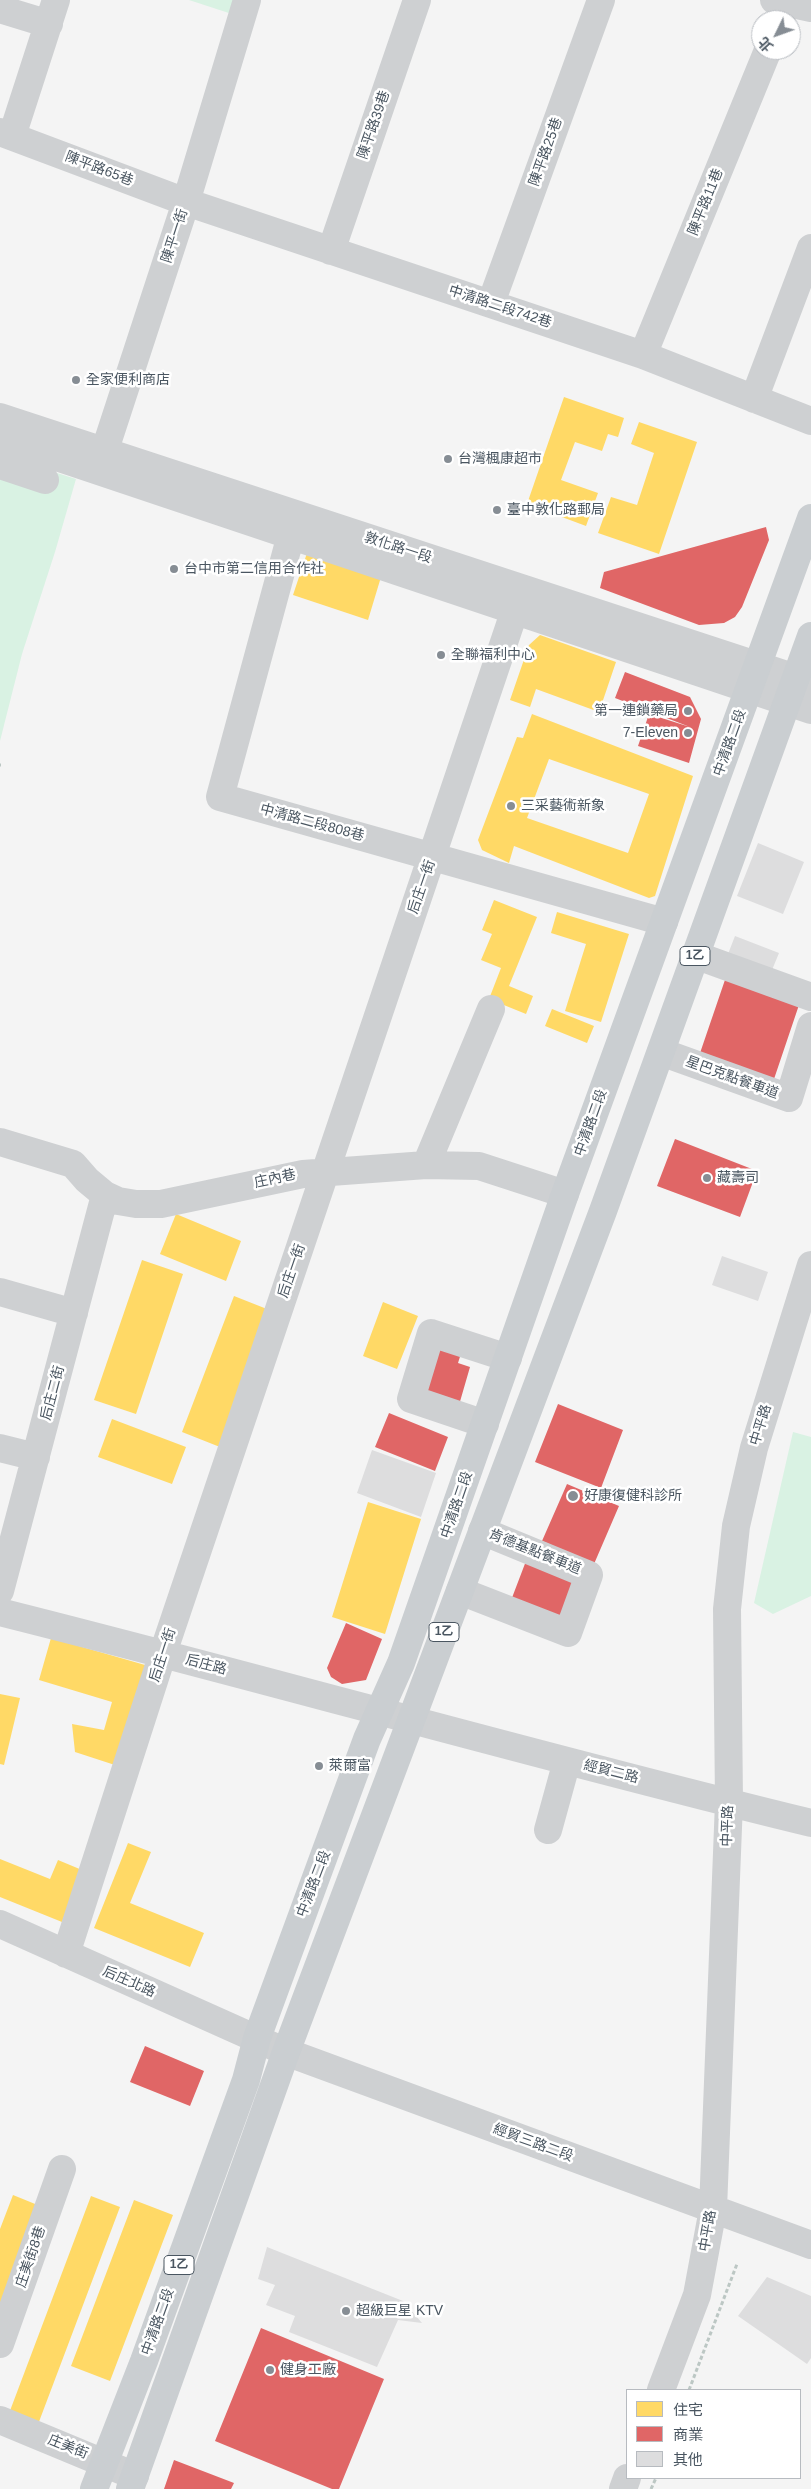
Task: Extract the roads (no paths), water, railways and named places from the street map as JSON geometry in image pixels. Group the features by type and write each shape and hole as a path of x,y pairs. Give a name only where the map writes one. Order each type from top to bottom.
{"main road":[{"name":"中清路二段","path":"94,2489 239,2099 257,2038 379,1711 401,1662 565,1194 811,518"},
{"name":"1乙","path":"132,2482 286,2052 460,1591 696,955 801,693 811,636"}],"street":[{"name":"陳平一街","path":"101,461 186,202 247,0"},
{"name":"陳平路39巷","path":"331,251 417,0"},
{"name":"陳平路25巷","path":"491,303 601,0"},
{"path":"0,9 52,12"},
{"name":"陳平路65巷","path":"52,12 6,134 186,202"},
{"name":"陳平路11巷","path":"643,355 764,60"},
{"name":"中清路二段742巷","path":"186,202 643,355 811,422"},
{"path":"754,399 811,248"},
{"name":"敦化路一段","path":"0,417 101,461 291,535 519,599"},
{"name":"敦化路一段","path":"0,438 101,461 801,693"},
{"path":"0,465 45,480"},
{"name":"中清路二段808巷","path":"291,535 220,798 664,922"},
{"name":"后庄一街","path":"66,1954 163,1653 519,599"},
{"path":"696,955 811,997"},
{"path":"426,1165 491,1009"},
{"name":"星巴克點餐車道","path":"660,1052 789,1098 811,1026"},
{"name":"庄內巷","path":"0,1142 73,1164 87,1180 105,1195 118,1201 161,1204 223,1189 326,1171 426,1165 479,1166 565,1194"},
{"name":"后庄二街","path":"0,1591 105,1195"},
{"name":"中平路","path":"661,2389 697,2295 713,2209 729,1802 727,1610 736,1526 754,1448 811,1265"},
{"path":"0,1292 74,1313"},
{"path":"485,1424 410,1399 431,1333 508,1358"},
{"path":"0,1448 36,1457"},
{"name":"肯德基點餐車道","path":"460,1591 568,1633 589,1575 482,1530"},
{"name":"后庄路","path":"0,1612 163,1653 411,1721"},
{"name":"經貿二路","path":"411,1721 811,1823"},
{"path":"548,1830 567,1761"},
{"name":"后庄北路","path":"0,1924 257,2038"},
{"name":"經貿三路二段","path":"257,2038 286,2052 811,2245"},
{"name":"庄美街8巷","path":"0,2344 62,2169"},
{"name":"庄美街","path":"0,2420 104,2462 132,2482"}],"place":[{"name":"全家便利商店","path":"76,380"},
{"name":"台灣楓康超市","path":"448,459"},
{"name":"臺中敦化路郵局","path":"497,510"},
{"name":"台中市第二信用合作社","path":"174,569"},
{"name":"全聯福利中心","path":"441,655"},
{"name":"第一連鎖藥局","path":"688,711"},
{"name":"7-Eleven","path":"688,733"},
{"name":"三采藝術新象","path":"511,806"},
{"name":"藏壽司","path":"707,1178"},
{"name":"好康復健科診所","path":"573,1496"},
{"name":"萊爾富","path":"319,1766"},
{"name":"超級巨星 KTV","path":"346,2311"},
{"name":"健身工廠","path":"270,2370"}]}
